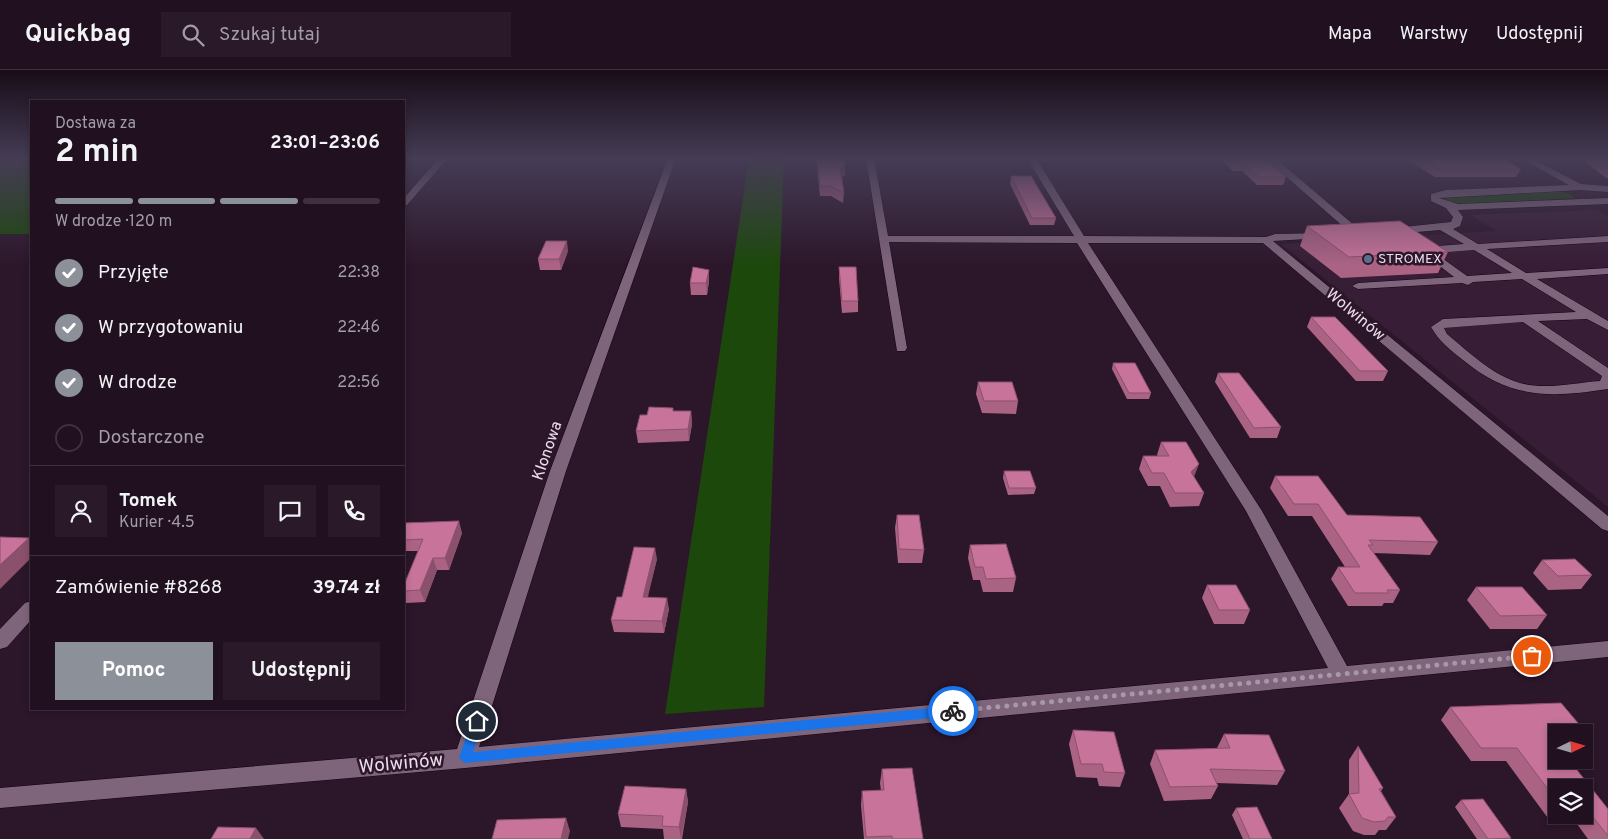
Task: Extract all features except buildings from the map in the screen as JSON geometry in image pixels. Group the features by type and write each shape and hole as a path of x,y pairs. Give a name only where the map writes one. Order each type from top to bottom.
{"street":[{"name":"Klonowa","path":"465,758 558,471 659,194"},
{"path":"876,194 901,348"},
{"path":"1053,194 1254,511 1342,675"},
{"path":"884,239 1266,240 1275,237 1361,233 1313,194"},
{"path":"1442,194 1434,196 1438,202 1450,206 1608,201"},
{"path":"1594,194 1608,201"},
{"path":"1386,231 1452,226 1458,217 1450,206"},
{"path":"1444,228 1608,326"},
{"path":"1477,289 1420,247 1475,247 1608,239"},
{"name":"Wolwinów","path":"1266,240 1268,244 1608,525"},
{"path":"1358,286 1608,271"},
{"path":"1525,318 1608,375 1606,385 1529,390 1506,382 1489,373 1442,336 1438,327 1443,323 1525,318 1589,315"},
{"path":"0,642 30,609"},
{"name":"Wolwinów","path":"0,798 465,758 1608,649"}],"shaded area":[{"path":"1596,210 1608,216 1608,507 1281,244 1496,231 1471,215"}],"green space":[{"path":"0,194 30,194 30,234 0,234"},
{"path":"744,194 783,194 764,707 665,714"},
{"path":"1503,194 1570,194 1574,198 1461,204 1445,201 1443,197"}],"way so far":[{"path":"953,711 1532,656"}],"place":[{"name":"STROMEX","path":"1368,259"}],"route":[{"path":"477,721 465,758 953,711"}]}
